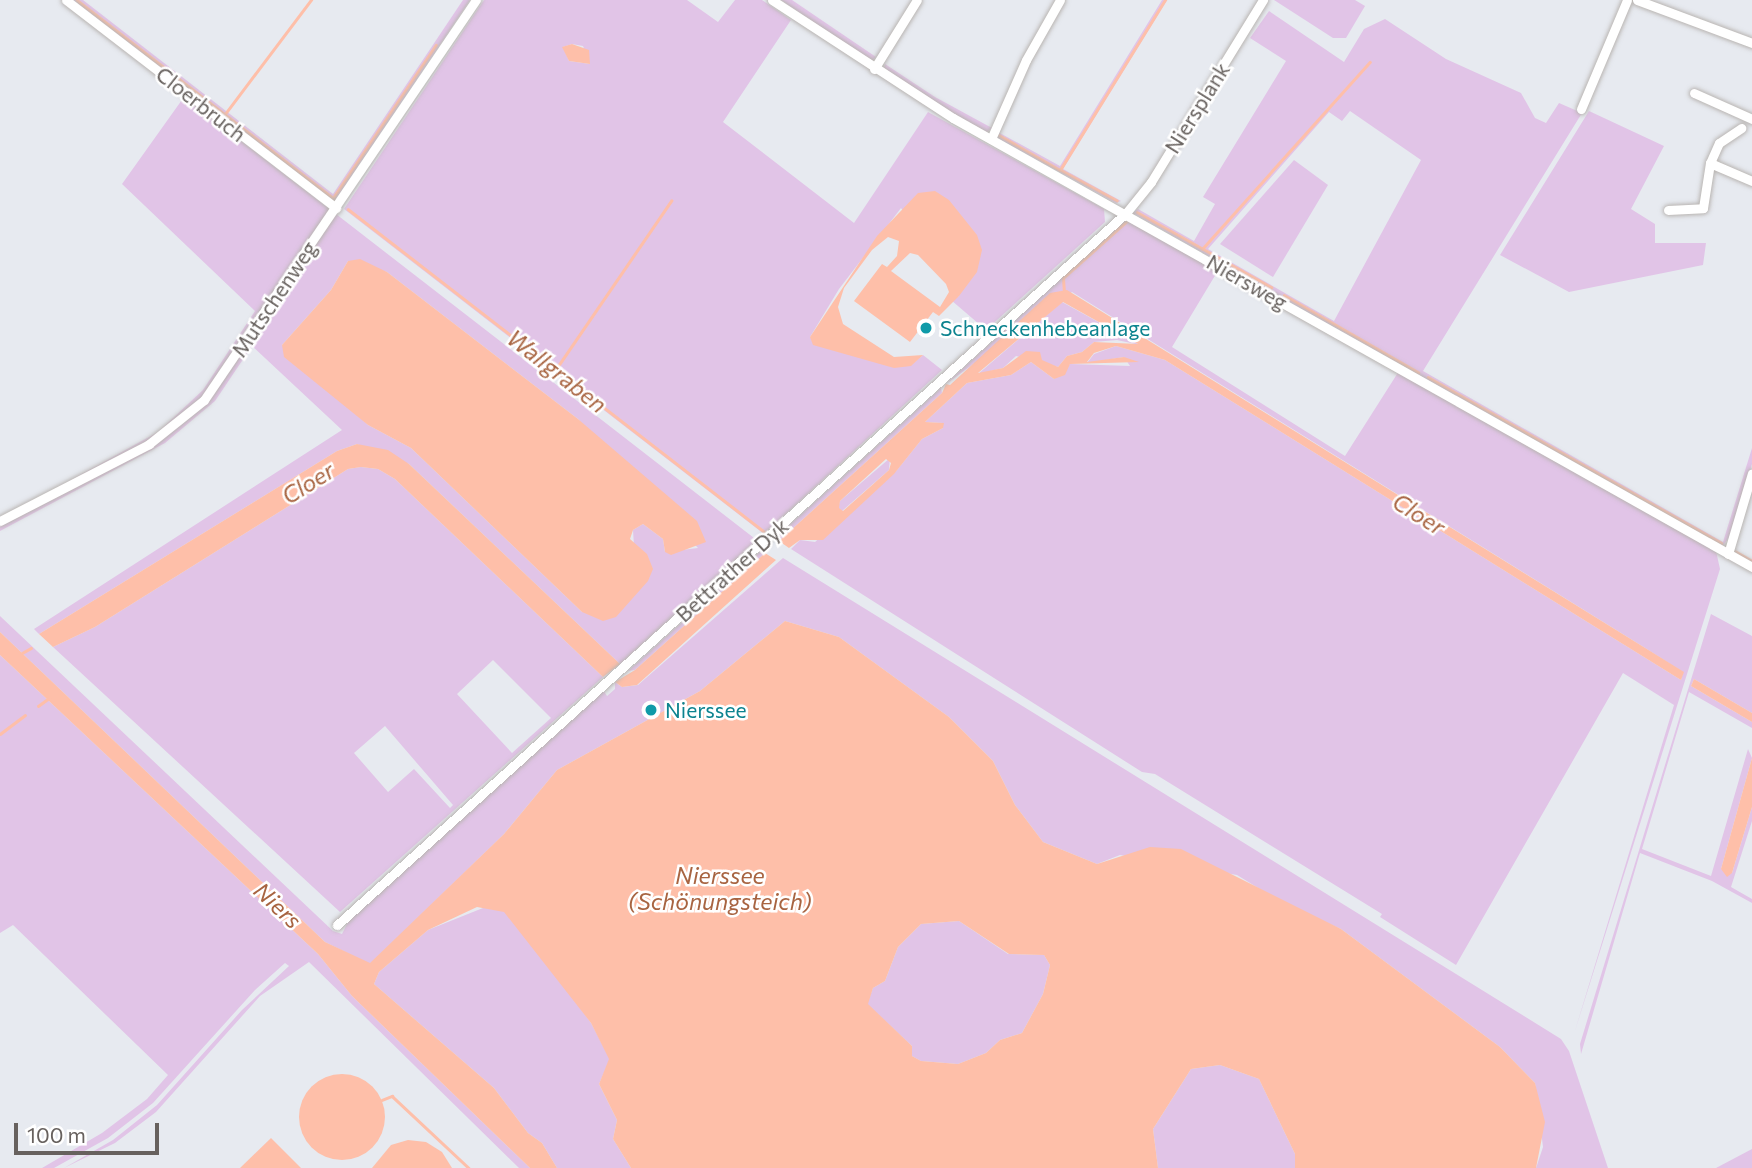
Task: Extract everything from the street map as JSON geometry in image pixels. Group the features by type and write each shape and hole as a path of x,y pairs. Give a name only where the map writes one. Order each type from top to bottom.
{"street":[{"name":"Cloerbruch","path":"66,0 336,208"},
{"name":"Mutschenweg","path":"0,521 112,465 193,411 214,387 476,0"},
{"name":"Niersweg","path":"772,0 874,69 991,139 1752,568"},
{"path":"874,69 917,0"},
{"path":"991,139 1026,60 1060,0"},
{"name":"Niersplank","path":"1126,213 1151,182 1264,0"},
{"path":"1581,110 1627,0"},
{"path":"1639,0 1752,43"},
{"path":"1694,93 1752,119"},
{"path":"1668,210 1703,208 1710,163 1720,143 1741,128"},
{"path":"1710,163 1752,181"},
{"name":"Bettrather Dyk","path":"337,925 1126,213"},
{"path":"1728,554 1752,473"}],"shaded area":[{"path":"73,0 83,0 333,194 463,0 470,0 334,202"},
{"path":"484,0 687,0 718,22 735,0 762,0 791,20 723,122 854,223 928,112 1104,209 1105,222 986,330 951,300 959,296 901,208 839,289 810,337 910,366 923,355 942,370 764,534 344,209","holes":["572,44 583,46 590,64 569,61 563,47"]},
{"path":"781,0 792,0 876,57 871,61"},
{"path":"1162,0 1167,0 1063,169 1121,201 1116,203 996,137 998,132 1060,166"},
{"path":"1274,0 1355,0 1365,6 1346,38 1333,38"},
{"path":"1269,11 1344,62 1364,29 1385,19 1446,59 1521,93 1535,118 1546,123 1559,103 1582,113 1423,371 1723,542 1752,448 1752,464 1730,536 1722,547 1133,213 1138,209 1194,241 1215,204 1203,197 1286,61 1250,38","holes":["1350,111 1421,160 1334,321 1208,249 1329,112 1342,121"]},
{"path":"885,64 935,97 992,128 987,132 932,102 884,69"},
{"path":"184,97 332,211 205,395 164,432 0,519 158,432 203,390 255,311 122,184"},
{"path":"1589,111 1664,146 1631,209 1655,224 1655,243 1706,243 1703,265 1569,292 1500,255"},
{"path":"1294,160 1328,185 1273,277 1220,244"},
{"path":"336,214 754,538 754,543 620,664 409,464 357,444 337,451 39,634 34,629 342,430 252,346 215,401 165,443 0,531 0,524 101,473 211,397","holes":["348,261 387,272 578,419 698,548 665,552 663,539 643,524 633,530 634,546 582,612 411,448 368,425 282,345 331,290"]},
{"path":"1128,217 1219,269 1172,347 1345,456 1399,371 1716,551 1720,569 1574,1034 1674,705 1623,673 1456,965 1380,917 1382,914 1155,774 1142,772 791,549 800,540 815,542 897,470 922,439 943,428 943,423 925,422 967,383 1011,375 1031,362 1054,379 1070,364 1130,366 1124,357 1087,363 1094,354 1116,346 1165,360 1681,680 1683,672 1072,292 946,384"},
{"path":"1062,302 1140,345 1117,340 1094,342 1082,352 1067,356 1058,367 1016,356 1003,368 978,374"},
{"path":"941,388 942,393 779,541 775,538"},
{"path":"890,458 889,470 842,511 838,508 840,501"},
{"path":"348,469 378,469 395,479 603,677 340,912 53,647 95,627","holes":["493,660 551,718 512,753 457,694","385,726 453,805 450,808 414,769 388,792 354,753"]},
{"path":"761,551 765,553 635,670 628,671"},
{"path":"783,558 1561,1039 1569,1051 1608,1168 1536,1168 1543,1147 1535,1083 1500,1047 1341,929 1286,905 1237,875 1120,855 1097,864 1043,842 1015,805 993,761 949,717 839,637 785,621 700,691 557,770 504,834 370,964 325,942 0,632 0,616 333,931 342,934 351,916 603,690 607,696 615,689 615,682 622,687 638,685"},
{"path":"1711,614 1752,636 1752,713 1694,679 1691,686 1752,722 1752,728 1689,692 1642,849 1711,876 1748,749 1752,758 1721,869 1732,873 1752,807 1752,821 1731,887 1752,899 1752,903 1712,881 1640,853 1581,1054 1580,1044"},
{"path":"0,655 318,954 352,996 530,1168 519,1168 309,962 260,996 156,1112 115,1143 64,1168 113,1140 157,1105 242,1010 289,966 285,963 255,990 153,1103 108,1138 54,1168 42,1168 102,1133 147,1099 168,1075 13,925 0,933"},
{"path":"488,906 504,911 540,952 591,1023 610,1059 599,1084 617,1120 613,1139 631,1168 557,1168 542,1143 528,1133 494,1088 374,984 379,972 428,930"},
{"path":"959,921 1008,954 1044,955 1050,965 1043,994 1022,1033 1000,1040 986,1053 958,1064 921,1061 912,1056 912,1046 867,1004 873,988 885,981 898,947 921,924"},
{"path":"1220,1065 1259,1079 1295,1154 1295,1168 1158,1168 1153,1129 1191,1069"},
{"path":"1752,1149 1752,1168 1716,1168"}],"water":[{"path":"572,44 589,50 590,64 569,61 562,47"},
{"path":"935,191 949,200 977,235 982,250 977,272 939,316 933,312 910,342 854,301 882,264 887,267 897,256 899,241 888,237 872,250 844,288 838,307 843,324 894,357 923,355 911,366 894,368 813,345 810,337 877,236 918,193","holes":["910,253 918,255 946,284 949,292 940,307 891,271"]},
{"path":"360,259 387,272 578,419 697,521 706,542 671,555 665,552 663,539 643,524 633,530 630,539 647,554 653,569 648,581 616,617 603,621 582,612 411,448 368,425 284,357 282,345 331,290 348,261"},
{"path":"1067,290 1684,672 1681,680 1165,360 1116,346 1094,353 1087,362 1124,357 1139,362 1070,364 1065,375 1054,379 1031,362 1011,375 967,383 925,422 944,423 943,428 922,439 894,474 823,540 800,540 789,548 779,541 942,393 946,384 950,385 1050,293","holes":["1063,302 1138,344 1094,342 1082,352 1067,356 1058,367 1042,360 1040,352 1026,351 1003,368 978,373","886,459 891,463 889,470 843,511 839,508 840,501"]},
{"path":"357,444 388,450 409,464 620,664 603,677 395,479 378,469 361,467 348,469 95,627 53,647 39,634 337,451"},
{"path":"765,553 776,560 637,685 622,687 615,682 635,670"},
{"name":"Nierssee (Schönungsteich)","path":"785,621 839,637 949,717 993,761 1015,805 1043,842 1097,864 1150,847 1181,849 1341,929 1500,1047 1535,1083 1545,1122 1536,1168 1295,1168 1295,1154 1259,1079 1220,1065 1191,1069 1153,1129 1158,1168 631,1168 613,1139 617,1120 599,1084 609,1059 591,1023 504,912 477,907 428,930 379,972 374,984 494,1088 528,1133 542,1143 557,1168 530,1168 352,996 318,954 0,655 0,632 325,942 370,963 504,834 557,770 700,691","holes":["959,921 1009,954 1044,955 1050,965 1043,994 1022,1033 1000,1040 986,1053 958,1064 921,1061 912,1056 912,1046 868,1004 873,988 885,981 898,947 921,924"]},
{"path":"1694,679 1752,713 1752,722 1691,686"},
{"path":"1752,758 1752,807 1732,873 1727,877 1721,869"},
{"path":"342,1074 366,1081 378,1093 385,1117 378,1141 366,1153 342,1160 318,1153 306,1141 299,1117 306,1093 318,1081"},
{"path":"271,1138 301,1168 240,1168"},
{"path":"408,1140 426,1142 442,1152 452,1168 372,1168 391,1145"}],"waterway":[{"name":"Wallgraben","path":"77,0 337,201"},
{"path":"225,114 311,0"},
{"path":"1117,201 1060,170 1165,0"},
{"path":"333,198 436,45"},
{"path":"1202,249 1370,62"},
{"path":"999,135 1060,170"},
{"path":"556,369 671,201"},
{"name":"Wallgraben","path":"348,209 766,533"},
{"path":"1137,212 1271,287"},
{"path":"1064,293 1063,278 1128,220"},
{"path":"1284,295 1418,372"},
{"path":"1428,377 1721,543"},
{"path":"1735,551 1752,561"},
{"name":"Cloer","path":"22,653 31,648"},
{"path":"38,706 49,698"},
{"path":"0,734 25,715"},
{"path":"382,1100 392,1096 469,1168"}],"place":[{"name":"Schneckenhebeanlage","path":"926,328"},
{"name":"Nierssee","path":"651,710"}],"water label":[{"name":"Niers","path":"278,905"}]}
